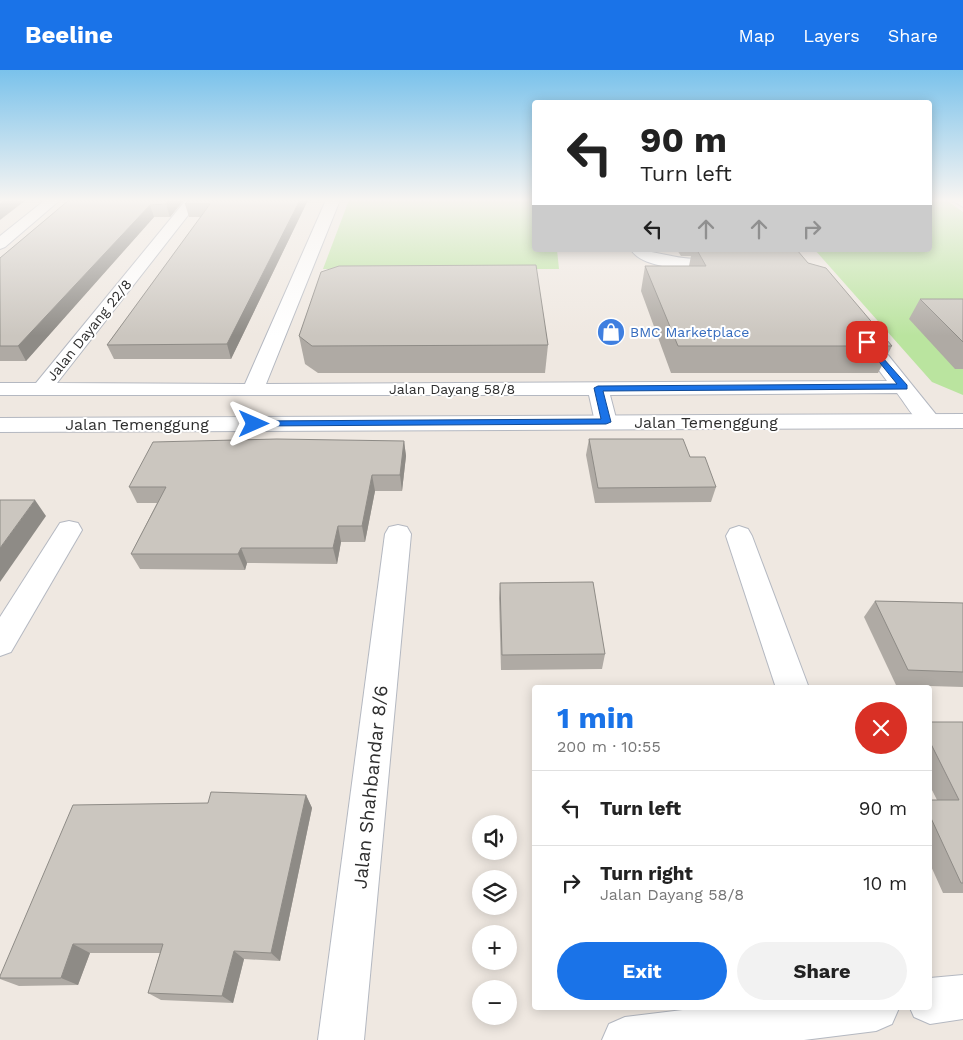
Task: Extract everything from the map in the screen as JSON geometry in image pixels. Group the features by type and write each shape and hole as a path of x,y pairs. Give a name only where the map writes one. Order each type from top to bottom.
{"street":[{"name":"Jalan Dayang 22/8","path":"41,390 157,245"},
{"path":"253,390 314,245"},
{"path":"642,252 650,258 673,262 747,263"},
{"path":"849,320 931,422"},
{"name":"Jalan Dayang 58/8","path":"0,389 253,390 904,387"},
{"path":"598,388 606,422"},
{"name":"Jalan Temenggung","path":"0,425 963,421"},
{"path":"0,643 69,530"},
{"name":"Jalan Shahbandar 8/6","path":"342,1040 398,534"},
{"path":"739,536 792,685"},
{"path":"932,1001 963,997"},
{"path":"625,1040 860,1010"}],"green space":[{"path":"332,245 532,245 532,252 557,252 559,269 323,269"},
{"path":"932,245 963,245 963,395 932,382 817,252 932,252"}],"building":[{"path":"15,245 112,245 18,346 0,346 0,258"},
{"path":"180,245 277,245 227,344 107,345"},
{"path":"698,252 799,252 808,263 826,268 892,346 678,346 645,266 706,266"},
{"path":"536,265 548,345 312,346 299,336 321,272 339,266"},
{"path":"920,299 963,299 963,342"},
{"path":"277,439 404,441 400,475 372,475 362,526 338,526 333,548 241,548 238,554 131,554 166,487 129,487 153,442"},
{"path":"589,439 683,439 690,457 705,457 716,487 598,488"},
{"path":"0,500 35,500 0,548"},
{"path":"593,582 605,654 502,655 500,583"},
{"path":"875,601 963,603 963,672 908,670"},
{"path":"932,722 963,722 963,883 961,883 932,820 932,800 959,800 932,746"},
{"path":"211,792 306,795 271,953 234,951 222,996 148,993 163,944 73,944 61,978 0,978 73,805 208,803"}],"place":[{"name":"BMC Marketplace","path":"611,332"}],"route":[{"path":"254,424 606,422 598,388 904,387 867,342"}]}
